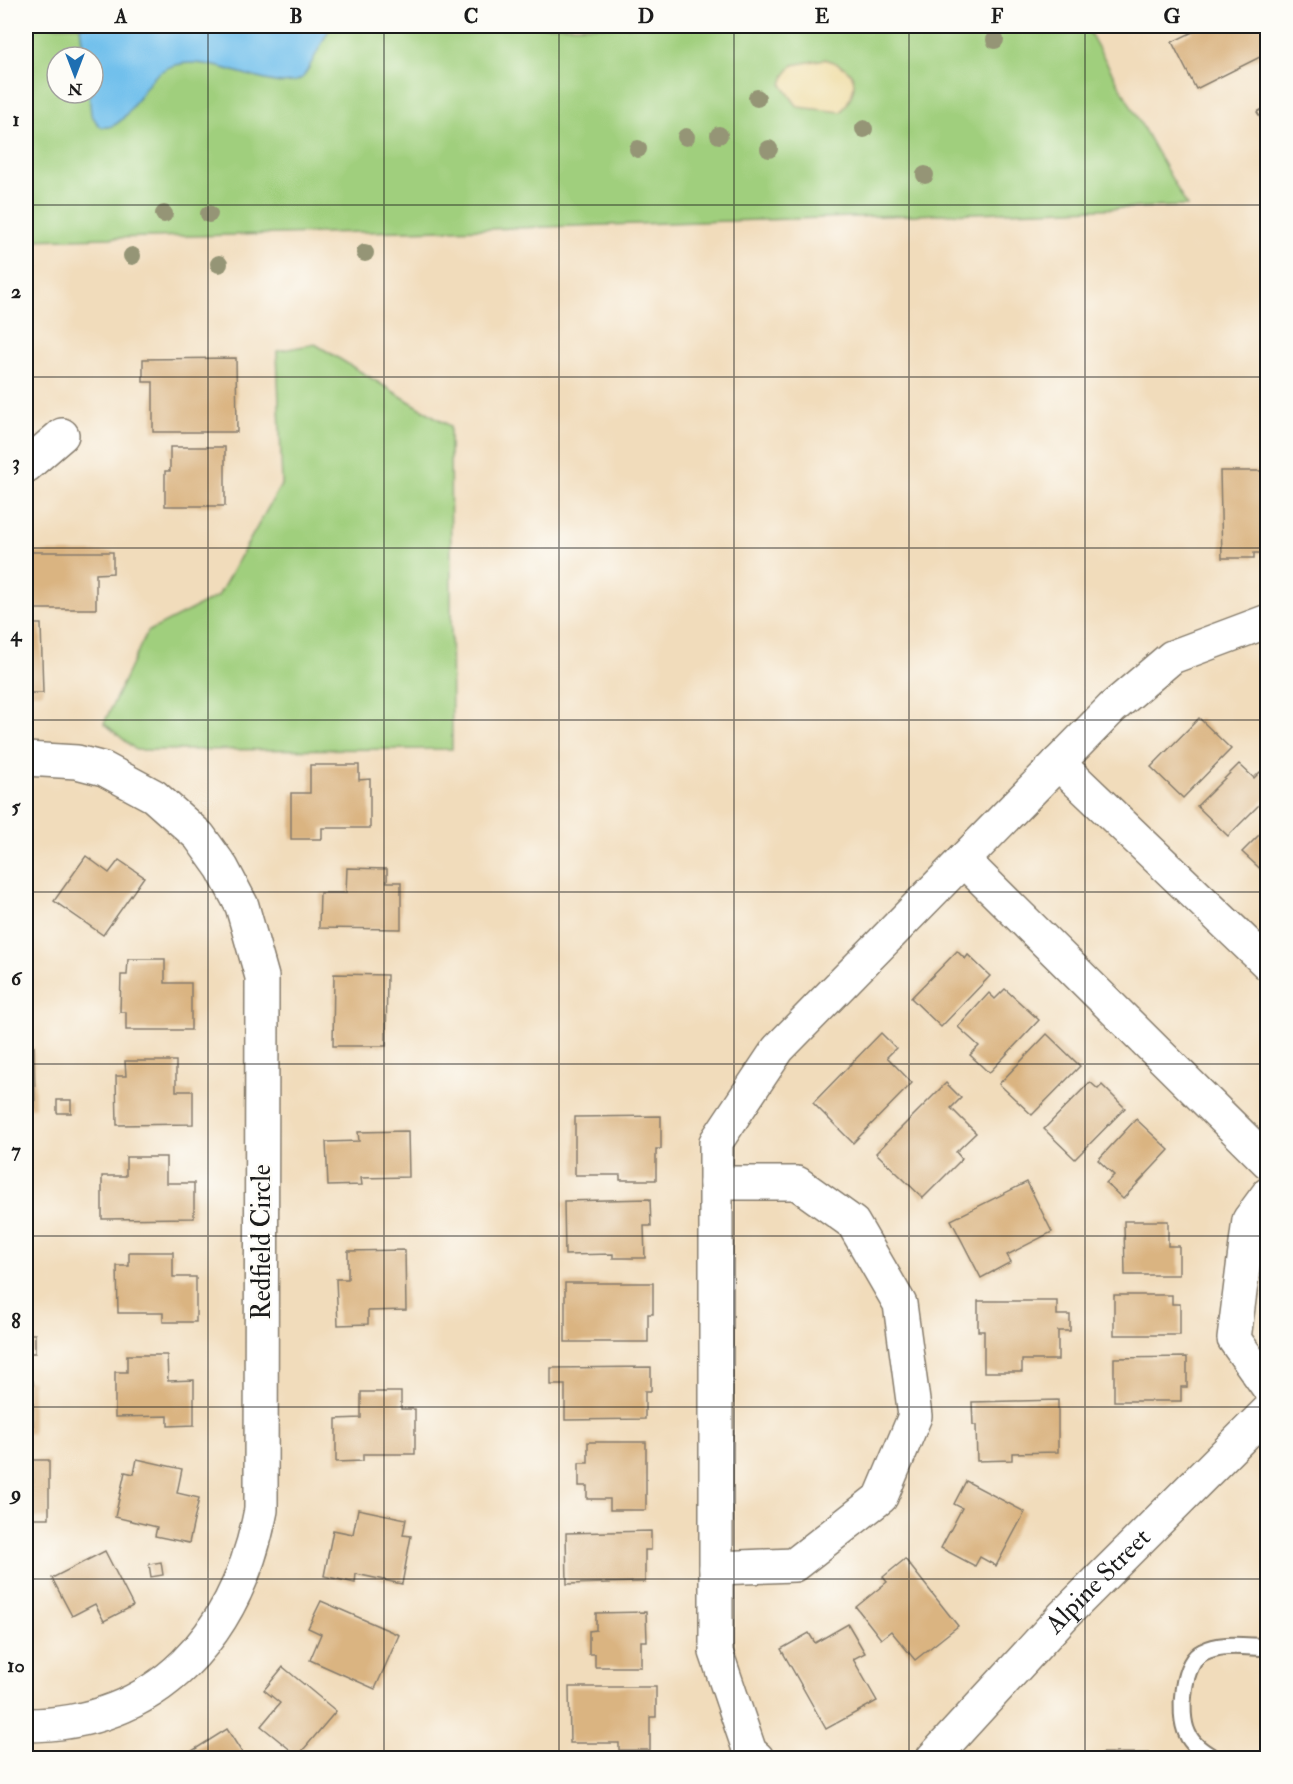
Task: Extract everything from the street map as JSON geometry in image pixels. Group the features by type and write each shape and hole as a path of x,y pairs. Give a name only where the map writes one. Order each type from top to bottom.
{"street":[{"path":"26,466 62,435"},
{"path":"757,1758 750,1752 716,1652 716,1142 778,1049 1112,708 1172,657 1268,621"},
{"name":"Redfield Circle","path":"26,759 77,762 104,769 154,796 199,836 222,868 242,906 262,977 262,1083 261,1510 248,1564 232,1600 211,1637 174,1674 129,1703 87,1718 49,1725 26,1725"},
{"path":"1058,763 1268,963"},
{"path":"963,860 1268,1162"},
{"path":"716,1183 797,1183 853,1223 900,1305 915,1416 881,1497 794,1565 716,1568"},
{"path":"1268,1194 1249,1220 1234,1338 1268,1387"},
{"name":"Alpine Street","path":"933,1758 1064,1615 1268,1411"}],"lane":[{"path":"1213,1758 1198,1749 1187,1735 1182,1717 1182,1696 1190,1669 1200,1653 1217,1646 1268,1647"}],"green space":[{"path":"26,26 1086,26 1187,206 486,229 26,240"},
{"path":"315,344 450,426 452,749 136,750 104,723 147,632 218,596 282,483 277,351"}],"sand":[{"path":"825,59 844,68 853,79 852,94 841,112 798,107 782,85 785,75 793,65"}],"water":[{"path":"80,26 331,26 302,78 289,83 273,82 217,66 197,63 178,65 160,72 153,78 124,117 117,124 108,127 99,126 91,114 90,105 105,105 105,45 82,45"}],"building":[{"path":"1190,26 1268,26 1268,53 1196,89 1172,42 1193,32"},
{"path":"1268,106 1268,129 1257,112"},
{"path":"236,358 237,432 153,432 153,382 143,382 143,359"},
{"path":"170,447 225,447 225,506 165,506 165,471 170,471"},
{"path":"1220,471 1268,471 1268,553 1254,553 1254,558 1222,558"},
{"path":"26,552 113,552 113,573 96,574 96,609 26,609"},
{"path":"26,624 41,624 43,693 26,693"},
{"path":"1199,718 1231,749 1183,798 1151,767"},
{"path":"1239,764 1254,778 1260,772 1268,779 1268,796 1228,836 1197,806"},
{"path":"310,765 359,765 359,780 370,779 370,828 322,828 322,839 291,839 291,793 310,793"},
{"path":"1268,826 1268,876 1242,852"},
{"path":"26,829 28,829 29,861 26,861"},
{"path":"86,856 109,873 119,860 144,877 103,935 54,901"},
{"path":"347,868 387,869 387,882 401,882 401,929 319,928 320,893 346,893"},
{"path":"957,951 965,959 968,955 990,976 941,1027 911,998"},
{"path":"128,959 165,959 165,983 191,983 191,1030 126,1030 126,1012 120,1012 121,975 127,975"},
{"path":"334,974 387,975 386,1046 333,1046"},
{"path":"1005,989 1039,1020 989,1073 970,1055 979,1046 958,1027 989,993 995,999"},
{"path":"881,1033 896,1048 887,1057 912,1083 853,1143 813,1103"},
{"path":"1047,1034 1080,1066 1032,1115 999,1084"},
{"path":"26,1047 34,1047 35,1108 26,1108"},
{"path":"125,1061 176,1061 176,1091 193,1091 193,1124 117,1125 116,1076 126,1076"},
{"path":"1090,1082 1098,1089 1102,1085 1125,1108 1075,1159 1044,1129"},
{"path":"946,1083 961,1098 951,1108 976,1133 956,1152 962,1159 923,1198 876,1153"},
{"path":"57,1100 71,1100 71,1113 57,1113"},
{"path":"661,1116 661,1149 656,1149 656,1180 620,1180 620,1175 575,1175 575,1117"},
{"path":"1136,1119 1169,1150 1123,1199 1106,1183 1114,1175 1098,1160"},
{"path":"408,1131 409,1177 361,1178 362,1185 328,1186 326,1142 359,1141 358,1132"},
{"path":"126,1157 166,1157 166,1183 194,1183 194,1218 102,1219 102,1176 126,1176"},
{"path":"1027,1182 1052,1232 1007,1255 1011,1262 981,1278 951,1220"},
{"path":"650,1199 651,1226 644,1226 645,1258 613,1258 613,1254 565,1255 564,1201"},
{"path":"26,1211 30,1211 31,1266 26,1267"},
{"path":"1124,1221 1168,1221 1168,1246 1179,1246 1179,1275 1125,1275"},
{"path":"405,1250 406,1310 368,1311 368,1324 338,1325 336,1279 348,1279 348,1251"},
{"path":"129,1252 173,1252 173,1277 196,1277 196,1322 163,1322 163,1313 118,1313 117,1266 129,1266"},
{"path":"565,1283 653,1283 653,1314 648,1314 648,1342 565,1342"},
{"path":"26,1295 29,1295 29,1334 35,1334 35,1353 26,1353"},
{"path":"1114,1295 1172,1295 1172,1304 1180,1304 1180,1335 1114,1335"},
{"path":"978,1301 1057,1301 1057,1315 1070,1315 1070,1331 1058,1331 1058,1360 1022,1360 1022,1372 984,1372 984,1331 978,1331"},
{"path":"127,1355 167,1355 168,1381 194,1380 194,1425 168,1426 168,1416 115,1417 115,1372 127,1372"},
{"path":"1187,1357 1187,1387 1181,1387 1181,1401 1114,1401 1114,1358"},
{"path":"651,1367 651,1391 645,1391 645,1419 565,1420 565,1385 551,1385 551,1368"},
{"path":"26,1380 33,1381 33,1434 26,1433"},
{"path":"361,1392 401,1392 401,1409 415,1409 415,1454 363,1454 363,1461 336,1462 336,1419 361,1418"},
{"path":"1058,1400 1058,1452 1012,1453 1012,1460 977,1461 976,1425 973,1425 972,1402"},
{"path":"588,1442 646,1442 646,1510 610,1510 610,1499 587,1499 587,1486 579,1486 579,1463 588,1463"},
{"path":"137,1459 182,1469 177,1493 199,1498 189,1543 155,1536 157,1527 115,1517 125,1472 134,1474"},
{"path":"26,1460 49,1460 49,1518 26,1518"},
{"path":"966,1481 1025,1512 996,1566 980,1557 975,1566 941,1548 962,1508 954,1504"},
{"path":"358,1509 406,1519 403,1535 411,1536 402,1584 356,1574 355,1583 324,1576 333,1530 353,1534"},
{"path":"651,1531 651,1550 645,1550 645,1582 567,1584 566,1533"},
{"path":"105,1551 133,1606 104,1621 95,1604 72,1616 52,1578"},
{"path":"905,1559 958,1626 915,1660 891,1631 881,1639 856,1607 887,1582 883,1577"},
{"path":"161,1562 163,1575 151,1577 149,1564"},
{"path":"321,1601 399,1635 375,1689 310,1660 321,1634 308,1628"},
{"path":"646,1612 647,1641 641,1641 641,1667 595,1667 595,1654 589,1654 589,1631 596,1630 596,1613"},
{"path":"848,1624 865,1653 853,1659 877,1701 826,1729 781,1649 809,1633 815,1643"},
{"path":"283,1667 336,1711 298,1756 261,1726 280,1703 264,1690"},
{"path":"569,1687 656,1687 656,1717 650,1717 650,1750 619,1750 619,1743 570,1743"},
{"path":"227,1729 243,1754 237,1758 197,1758 192,1751"},
{"path":"1102,1753 1156,1753 1156,1758 1102,1758"}]}
